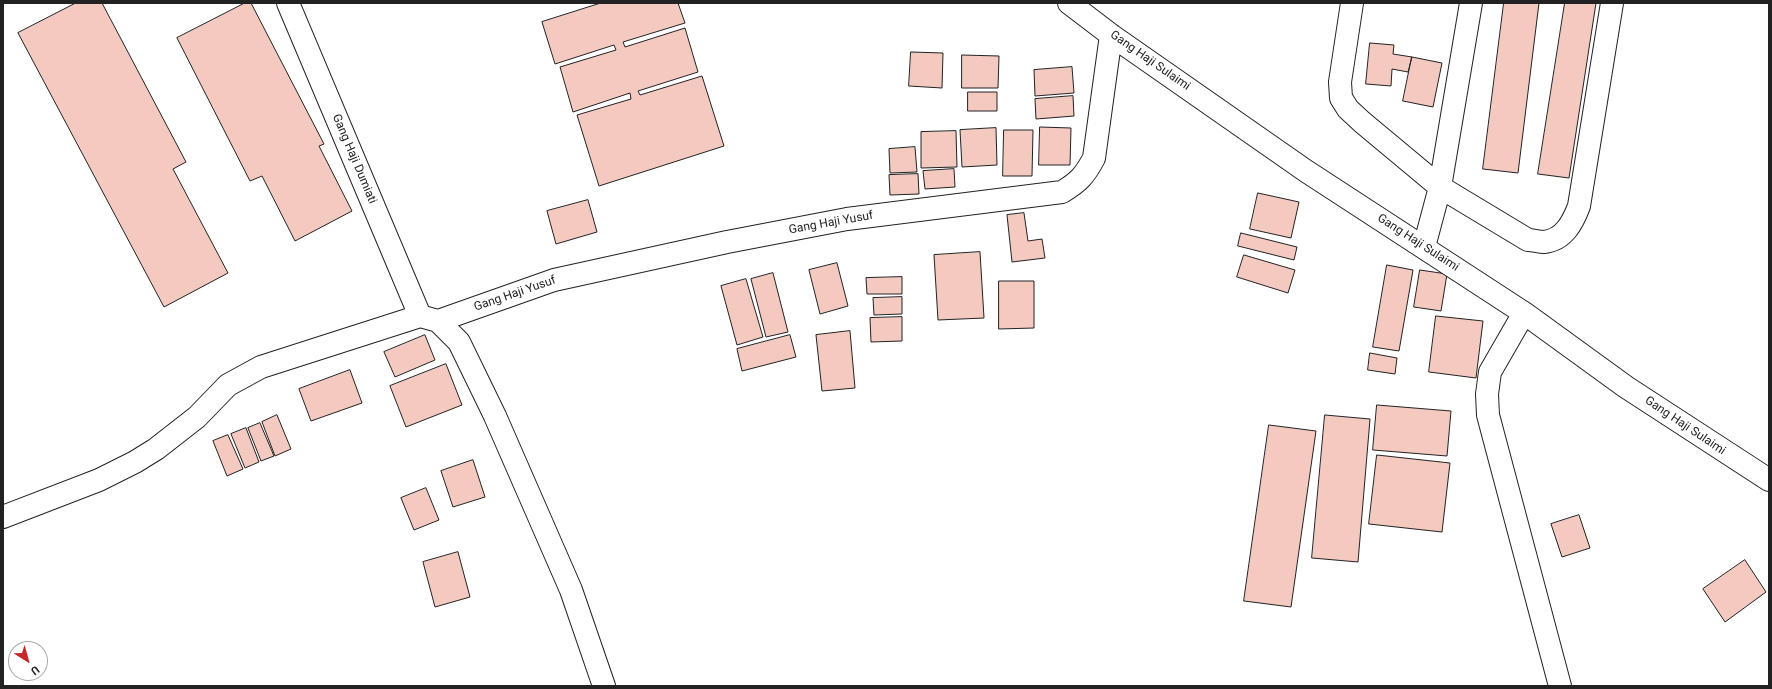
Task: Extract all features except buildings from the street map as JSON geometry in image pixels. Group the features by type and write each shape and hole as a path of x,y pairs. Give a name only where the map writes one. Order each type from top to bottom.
{"street":[{"name":"Gang Haji Dumiati","path":"288,3 429,318"},
{"name":"Gang Haji Sulaimi","path":"1069,3 1111,35 1306,171 1424,247 1524,314 1626,387 1769,480"},
{"path":"1352,3 1340,82 1341,98 1348,109 1440,187 1528,240 1544,242 1560,236 1572,223 1579,206 1612,3"},
{"path":"1424,247 1440,187 1471,3"},
{"name":"Gang Haji Yusuf","path":"3,517 99,480 135,462 156,449 197,417 228,385 261,367 554,280 720,243 847,219 1062,192 1077,183 1087,171 1094,158 1111,35"},
{"path":"1524,314 1490,372 1487,394 1488,415 1560,686"},
{"path":"429,318 459,342 495,416 570,590 604,686"}]}
